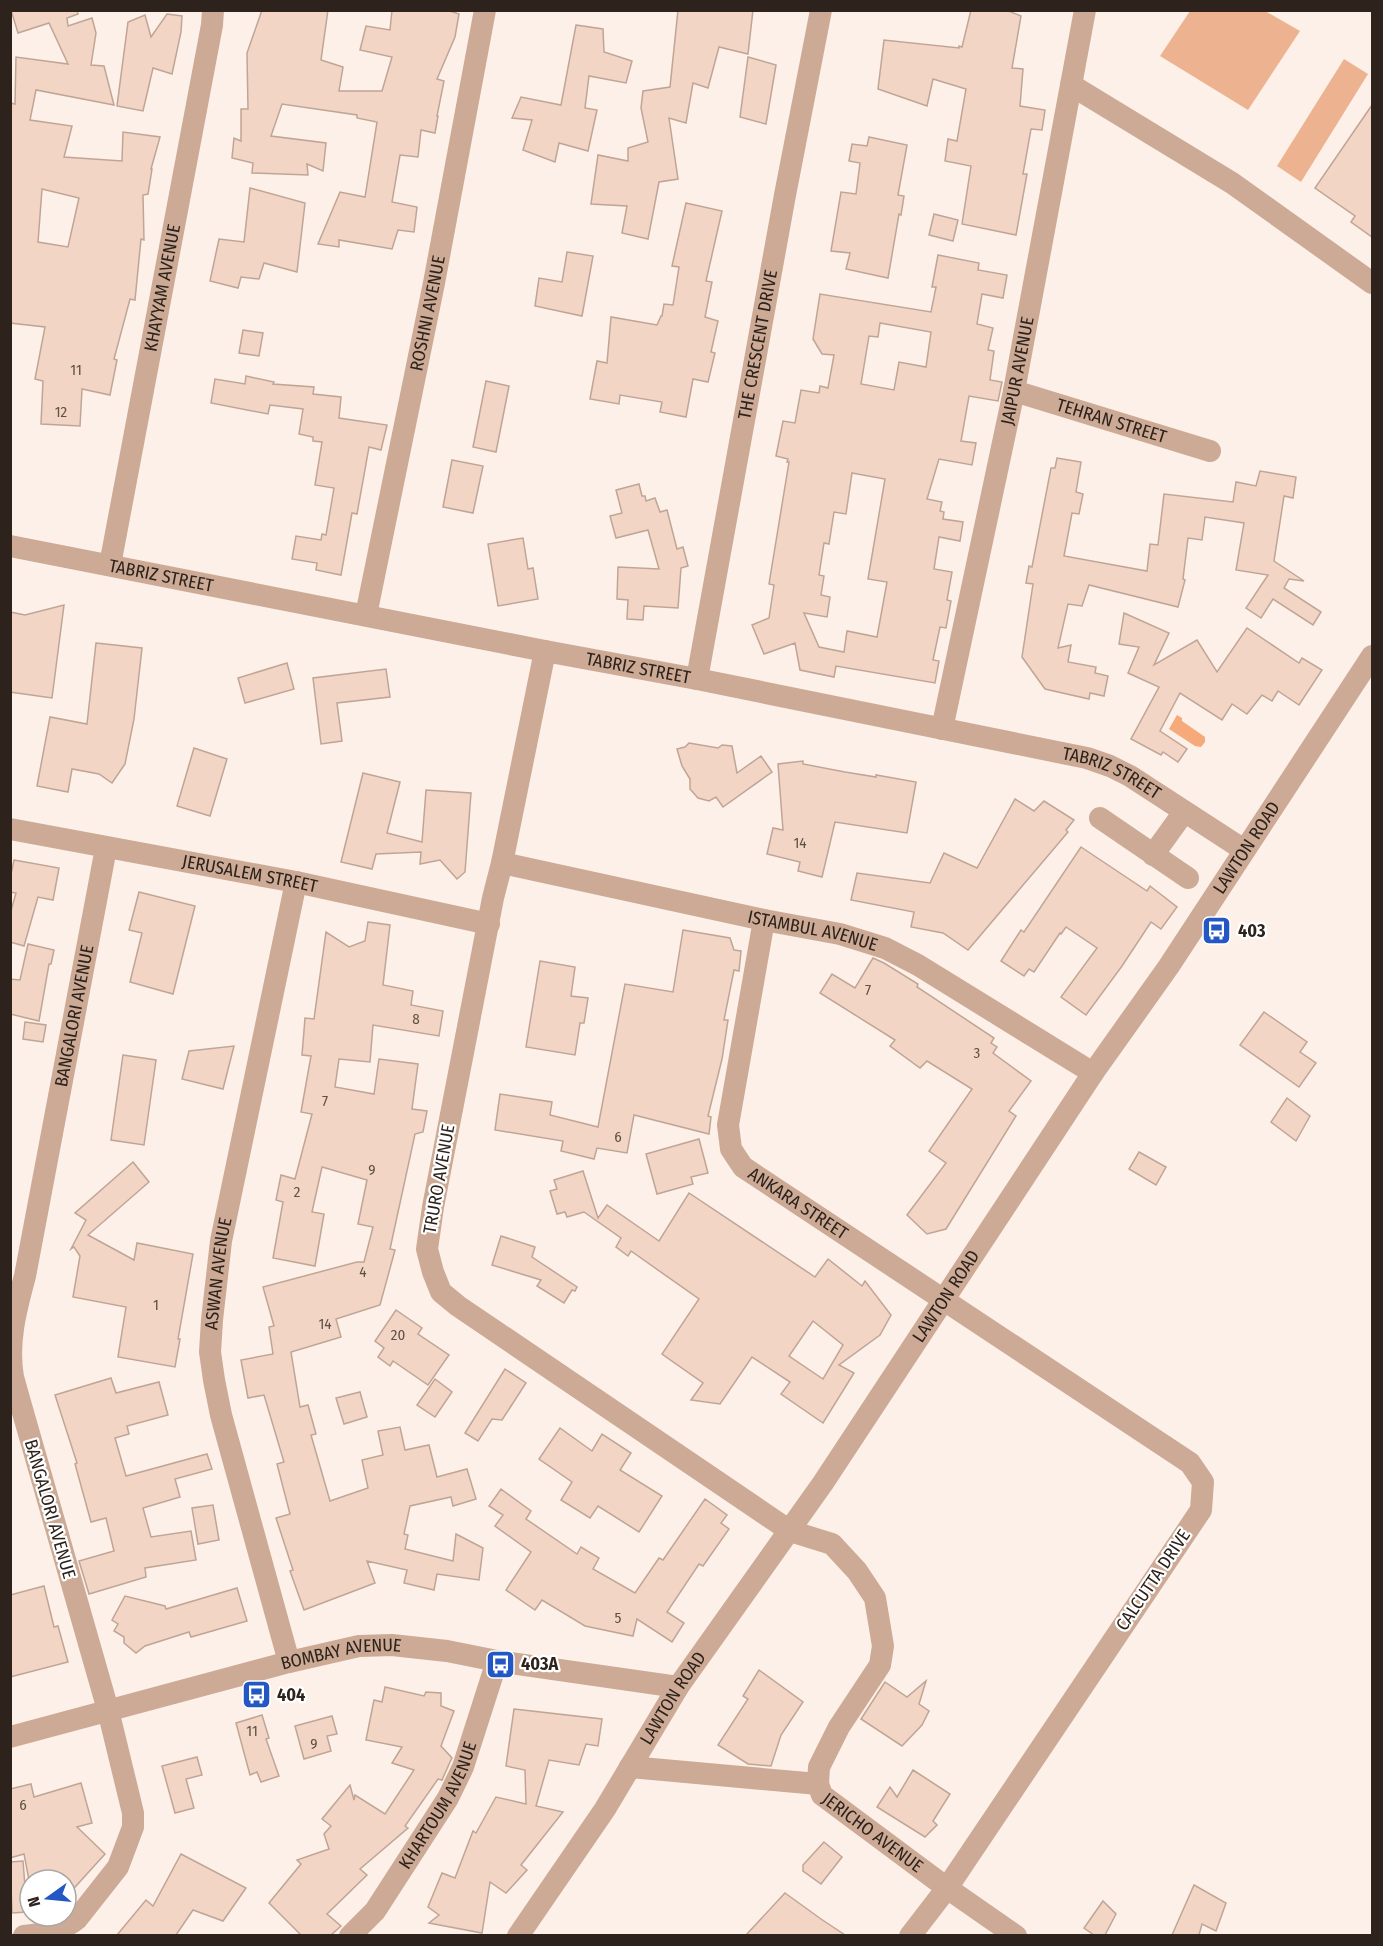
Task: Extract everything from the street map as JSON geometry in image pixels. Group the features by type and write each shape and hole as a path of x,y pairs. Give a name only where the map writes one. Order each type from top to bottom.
{"street":[{"name":"KHAYYAM AVENUE","path":"110,565 213,10"},
{"name":"ROSHNI AVENUE","path":"366,615 434,283 485,10"},
{"name":"THE CRESCENT DRIVE","path":"698,679 785,195 821,10"},
{"name":"JAIPUR AVENUE","path":"942,729 1014,391 1084,10"},
{"path":"1071,85 1232,183 1372,283"},
{"name":"TEHRAN STREET","path":"1014,391 1210,451"},
{"name":"TABRIZ STREET","path":"10,546 698,679 1087,758 1130,776 1244,850"},
{"name":"TRURO AVENUE","path":"545,651 444,1147 427,1249 433,1272 441,1292 458,1306 790,1531"},
{"name":"LAWTON ROAD","path":"518,1935 605,1809 678,1687 790,1531 944,1301 1093,1072 1169,966 1372,656"},
{"path":"1153,855 1184,812"},
{"path":"1100,818 1188,878"},
{"name":"JERUSALEM STREET","path":"10,829 296,882 489,924"},
{"name":"BANGALORI AVENUE","path":"24,1935 54,1932 69,1926 77,1919 118,1867 133,1827 133,1813 108,1710 22,1409 13,1376 11,1357 12,1330 25,1276 106,848"},
{"name":"ISTAMBUL AVENUE","path":"502,863 764,920 840,934 885,948 918,965 1093,1072"},
{"name":"ASWAN AVENUE","path":"289,1662 221,1415 210,1352 221,1241 296,882"},
{"name":"ANKARA STREET","path":"764,920 728,1125 731,1149 743,1167 761,1180 944,1301"},
{"name":"CALCUTTA DRIVE","path":"910,1935 947,1888 1201,1510 1203,1482 1190,1462 944,1301"},
{"name":"JERICHO AVENUE","path":"790,1531 832,1544 857,1571 875,1598 883,1646 880,1665 839,1727 819,1767 818,1784 822,1795 947,1888 1016,1935"},
{"name":"BOMBAY AVENUE","path":"10,1737 289,1662 359,1646 392,1645 447,1651 497,1661 678,1687"},
{"name":"KHARTOUM AVENUE","path":"350,1935 380,1903 448,1798 463,1767 497,1661"},
{"path":"630,1767 818,1784"}],"shaded area":[{"path":"1190,11 1265,11 1300,31 1248,110 1160,56"},
{"path":"1344,59 1368,74 1301,182 1277,166"},
{"path":"1177,715 1205,737 1205,742 1201,747 1195,746 1169,729"}],"building":[{"path":"11,10 77,10 78,14 67,18 68,26 92,18 96,33 91,65 104,66 114,105 36,90 30,120 72,126 64,157 122,161 123,132 160,137 151,169 148,194 143,195 144,240 141,239 135,300 130,299 114,359 117,360 110,395 82,389 80,426 41,424 43,381 35,379 45,327 10,323 10,103 15,104 16,57 68,64 49,23 18,33","holes":["42,189 79,198 68,247 38,242"]},
{"path":"262,10 328,10 321,60 343,67 339,91 382,91 392,57 360,50 366,26 390,30 392,10 447,10 459,14 455,37 437,79 444,81 435,133 421,130 418,157 400,155 392,202 417,207 414,232 398,230 392,249 339,240 339,247 318,244 340,192 365,197 377,122 357,118 357,115 282,104 271,136 326,143 323,171 307,164 308,175 252,173 253,163 232,158 234,138 241,141 241,109 248,109 247,53"},
{"path":"678,10 753,10 748,54 719,47 708,88 693,83 686,123 669,118 678,179 659,182 648,239 622,233 627,206 591,204 598,155 628,161 628,148 648,142 641,108 643,91 670,87"},
{"path":"971,10 1006,10 1021,16 1012,68 1023,69 1020,106 1045,110 1042,130 1031,129 1023,174 1027,174 1016,235 962,224 971,166 945,161 948,139 957,141 966,89 933,79 927,106 878,89 884,40 962,47"},
{"path":"167,14 182,16 172,74 153,68 143,111 117,106 128,22 145,15 151,37"},
{"path":"576,25 603,29 604,52 632,61 626,83 589,76 585,108 597,110 588,151 559,143 555,162 523,150 532,120 512,118 521,97 561,105"},
{"path":"748,57 776,65 766,124 740,117"},
{"path":"1372,105 1372,237 1351,222 1355,216 1315,188"},
{"path":"869,137 907,145 898,195 904,196 888,278 846,269 850,253 831,251 841,192 856,194 860,163 849,161 852,144 867,146"},
{"path":"250,188 305,203 297,272 264,263 259,279 241,277 238,288 210,281 219,239 244,242"},
{"path":"686,203 722,211 706,281 712,282 705,317 718,321 711,352 715,353 708,382 693,379 686,417 660,412 662,402 620,395 619,404 590,399 597,361 607,363 611,317 657,325 662,316 664,304 673,305 679,267 672,266"},
{"path":"934,214 958,220 953,241 929,235"},
{"path":"567,252 593,256 582,316 535,306 539,278 562,282"},
{"path":"938,255 979,263 978,270 1007,275 1003,298 982,294 977,324 993,328 988,350 994,351 990,380 1002,382 998,401 969,396 961,441 976,443 972,465 939,459 927,499 942,502 940,511 944,512 943,519 963,522 960,541 939,537 934,569 952,572 947,600 951,601 946,628 940,627 933,660 939,661 935,683 836,666 834,677 800,670 795,643 764,654 752,625 769,618 774,585 769,584 789,462 787,462 788,459 776,456 783,421 795,423 801,390 819,393 820,386 828,388 834,355 822,354 813,339 820,294 931,312 936,287 932,287","holes":["880,323 931,332 926,367 899,362 894,390 861,384 869,336 878,337","852,473 885,479 868,579 887,582 877,637 847,631 844,652 819,647 804,613 827,617 830,597 821,595 824,576 819,575 824,543 829,544 834,512 846,514"]},
{"path":"243,330 263,333 259,356 239,353"},
{"path":"246,376 274,382 273,384 314,387 313,394 341,397 339,418 387,425 381,450 369,447 357,514 352,513 341,575 316,570 317,563 292,559 296,536 321,540 322,534 326,535 334,488 315,485 322,442 313,441 313,437 299,434 303,409 270,405 268,414 211,403 215,379 245,384"},
{"path":"486,381 509,386 496,452 473,447"},
{"path":"1057,458 1081,462 1076,492 1083,494 1079,514 1072,513 1064,556 1147,571 1150,544 1158,545 1164,494 1233,502 1236,482 1256,486 1260,471 1296,477 1293,498 1284,496 1274,561 1304,581 1289,579 1284,588 1321,612 1313,625 1273,599 1261,618 1246,608 1268,575 1236,570 1244,523 1205,517 1202,540 1188,538 1183,579 1185,580 1178,607 1089,585 1082,606 1068,604 1058,648 1071,645 1068,662 1096,667 1095,673 1108,676 1104,696 1090,693 1089,699 1045,689 1022,657 1033,584 1026,583 1029,566 1032,567 1051,468 1055,468"},
{"path":"452,460 483,466 473,513 443,507"},
{"path":"639,484 646,501 655,498 660,512 667,510 677,549 683,547 688,566 681,568 678,608 644,606 643,620 627,619 628,600 617,599 618,567 659,569 648,530 616,538 610,516 622,513 616,490"},
{"path":"523,538 528,569 533,568 538,599 498,606 488,544"},
{"path":"64,605 52,698 10,692 10,612 25,615"},
{"path":"1124,613 1169,633 1154,665 1197,640 1217,672 1247,628 1299,663 1302,658 1322,670 1299,705 1278,691 1272,701 1262,695 1247,714 1232,704 1222,720 1180,693 1160,731 1187,749 1178,762 1163,752 1161,755 1131,739 1159,687 1128,673 1139,647 1119,644"},
{"path":"96,643 142,648 134,719 125,764 112,783 99,774 72,769 68,792 37,786 50,717 87,724"},
{"path":"287,663 294,689 245,703 238,678"},
{"path":"386,669 390,697 337,703 342,741 321,744 313,678"},
{"path":"689,743 718,748 722,745 732,746 737,773 761,756 772,772 723,807 716,797 709,801 698,798 690,789 690,779 682,766 677,749"},
{"path":"194,748 227,759 210,816 177,806"},
{"path":"803,761 803,764 845,772 916,782 907,833 835,822 822,877 798,871 800,862 767,854 773,828 783,830 778,764"},
{"path":"363,773 400,782 387,833 422,842 426,790 471,793 465,872 457,879 440,860 420,864 421,852 376,854 372,869 341,862"},
{"path":"1015,799 1034,811 1044,801 1074,820 1066,830 1068,832 968,950 943,933 911,927 914,912 851,900 857,873 930,883 944,853 977,868"},
{"path":"1081,847 1147,891 1150,886 1177,907 1161,929 1151,922 1086,1015 1061,997 1097,948 1066,927 1034,972 1029,969 1024,976 1001,961 1021,930 1024,932"},
{"path":"14,860 59,868 53,900 38,897 24,946 10,942 10,914 16,893 10,892"},
{"path":"139,892 195,906 173,994 130,982 142,933 129,930"},
{"path":"368,922 390,925 383,985 413,991 411,1005 443,1011 439,1036 373,1025 370,1062 339,1059 335,1087 374,1094 379,1059 418,1064 412,1109 427,1111 423,1132 415,1134 390,1249 395,1250 380,1305 336,1319 341,1337 291,1352 300,1407 308,1405 316,1434 311,1435 330,1501 368,1488 362,1460 383,1455 378,1431 400,1427 405,1450 429,1445 437,1477 467,1469 476,1499 453,1506 451,1497 410,1506 404,1534 408,1535 405,1549 453,1561 456,1534 483,1548 479,1580 437,1574 434,1590 404,1583 407,1570 367,1561 375,1583 304,1610 290,1571 293,1570 276,1518 290,1514 277,1464 284,1462 264,1395 248,1398 241,1360 273,1354 269,1327 274,1326 263,1287 364,1262 373,1227 358,1224 367,1180 322,1167 312,1212 324,1214 315,1266 273,1258 283,1202 276,1200 281,1175 295,1179 312,1114 301,1112 311,1056 302,1055 305,1018 314,1019 326,932 349,947 365,941"},
{"path":"683,930 730,938 734,950 741,951 739,971 734,970 724,1020 728,1020 722,1059 708,1116 711,1117 709,1134 634,1115 627,1153 597,1148 594,1159 561,1151 563,1141 495,1130 500,1094 552,1102 550,1115 598,1127 625,984 673,992"},
{"path":"28,944 54,950 51,964 49,964 39,1021 10,1014 10,979 20,980"},
{"path":"873,958 918,984 917,987 994,1038 991,1043 997,1047 993,1053 1031,1081 1009,1111 1016,1116 946,1229 927,1234 907,1215 946,1163 929,1151 972,1089 927,1061 920,1068 890,1046 895,1040 820,993 832,974 855,988"},
{"path":"540,961 575,967 571,996 588,998 584,1023 580,1023 575,1055 526,1047"},
{"path":"1264,1012 1307,1042 1300,1052 1316,1063 1299,1087 1240,1045"},
{"path":"25,1022 46,1025 43,1042 23,1039"},
{"path":"234,1046 223,1089 182,1079 189,1051"},
{"path":"123,1055 156,1060 144,1145 111,1140"},
{"path":"1287,1098 1310,1116 1296,1141 1271,1122"},
{"path":"699,1139 708,1173 691,1177 693,1184 657,1194 646,1154"},
{"path":"1139,1152 1166,1167 1156,1185 1129,1169"},
{"path":"133,1162 149,1182 88,1235 134,1260 137,1243 193,1254 175,1367 118,1357 126,1307 73,1297 80,1256 74,1247 71,1249 86,1220 75,1213"},
{"path":"583,1171 598,1218 607,1205 659,1241 689,1193 815,1277 828,1259 862,1286 865,1281 891,1315 880,1335 839,1365 854,1373 823,1423 781,1394 790,1382 752,1357 720,1404 691,1400 703,1383 662,1354 699,1299 631,1251 628,1256 616,1247 621,1238 584,1212 567,1217 565,1212 557,1214 550,1191 557,1189 554,1180","holes":["813,1321 843,1345 823,1379 789,1356"]},
{"path":"501,1236 535,1247 532,1257 577,1287 575,1291 572,1290 564,1303 537,1286 541,1280 492,1265"},
{"path":"396,1310 422,1328 418,1334 449,1355 428,1385 393,1361 390,1366 378,1357 384,1348 375,1341"},
{"path":"505,1369 526,1383 502,1420 492,1419 478,1441 465,1433"},
{"path":"111,1378 116,1393 159,1382 168,1415 127,1426 129,1434 115,1438 126,1476 207,1454 212,1469 175,1479 180,1497 143,1508 151,1537 191,1531 196,1560 145,1568 146,1577 89,1594 79,1561 114,1551 106,1518 91,1522 75,1464 77,1463 55,1395"},
{"path":"435,1379 452,1392 435,1417 417,1405"},
{"path":"360,1392 367,1417 344,1424 336,1398"},
{"path":"560,1428 592,1451 602,1434 631,1453 620,1470 662,1496 639,1532 598,1506 590,1518 561,1500 572,1482 539,1459"},
{"path":"501,1489 531,1511 526,1519 577,1554 581,1547 599,1558 593,1569 635,1593 659,1558 663,1560 705,1499 727,1515 721,1523 729,1529 703,1566 699,1564 667,1612 684,1623 672,1642 637,1619 633,1636 585,1626 542,1600 535,1610 506,1590 531,1552 495,1526 503,1515 489,1506"},
{"path":"213,1505 219,1540 198,1544 192,1508"},
{"path":"44,1586 54,1627 58,1626 68,1662 10,1677 10,1595"},
{"path":"237,1588 247,1621 191,1637 189,1632 145,1646 136,1653 124,1643 124,1637 114,1631 118,1624 112,1620 125,1596 165,1606 166,1609"},
{"path":"759,1670 803,1702 781,1735 771,1766 748,1764 718,1745 748,1699 743,1696"},
{"path":"926,1681 919,1704 929,1711 922,1725 902,1746 861,1719 885,1682 907,1697"},
{"path":"385,1687 424,1696 426,1692 441,1693 441,1706 454,1711 441,1746 452,1758 442,1780 438,1779 405,1826 408,1828 360,1869 367,1875 327,1914 341,1926 331,1935 301,1935 269,1903 301,1864 297,1860 329,1849 324,1834 331,1826 322,1819 350,1785 354,1800 355,1795 385,1814 414,1770 392,1763 402,1747 366,1740 374,1700 382,1702"},
{"path":"514,1709 602,1719 598,1746 586,1744 579,1765 549,1760 536,1806 563,1812 521,1865 527,1870 506,1893 490,1882 482,1933 429,1923 439,1915 428,1907 442,1873 455,1878 473,1831 476,1833 496,1797 526,1804 525,1770 506,1766"},
{"path":"262,1715 269,1738 266,1739 279,1776 261,1782 257,1772 250,1775 236,1723"},
{"path":"332,1716 337,1734 327,1736 331,1751 304,1759 295,1726"},
{"path":"197,1757 202,1775 186,1779 194,1808 175,1813 162,1766"},
{"path":"913,1770 950,1794 933,1821 937,1825 925,1837 877,1807 890,1787 897,1797"},
{"path":"81,1783 92,1823 77,1827 105,1854 78,1884 78,1868 27,1868 24,1854 10,1858 10,1789 31,1784 34,1797"},
{"path":"824,1842 842,1857 821,1884 803,1871 803,1865"},
{"path":"181,1854 246,1888 223,1921 193,1910 176,1935 117,1935 146,1900 153,1906"},
{"path":"23,1861 24,1868 18,1868 18,1913 12,1913 10,1862"},
{"path":"1194,1885 1226,1903 1216,1931 1202,1924 1199,1935 1172,1935"},
{"path":"785,1893 821,1919 845,1935 746,1935"},
{"path":"1103,1901 1116,1914 1105,1935 1094,1935 1084,1928"}],"place":[{"name":"403","path":"1217,931"},
{"name":"403A","path":"500,1664"},
{"name":"404","path":"256,1695"}]}
